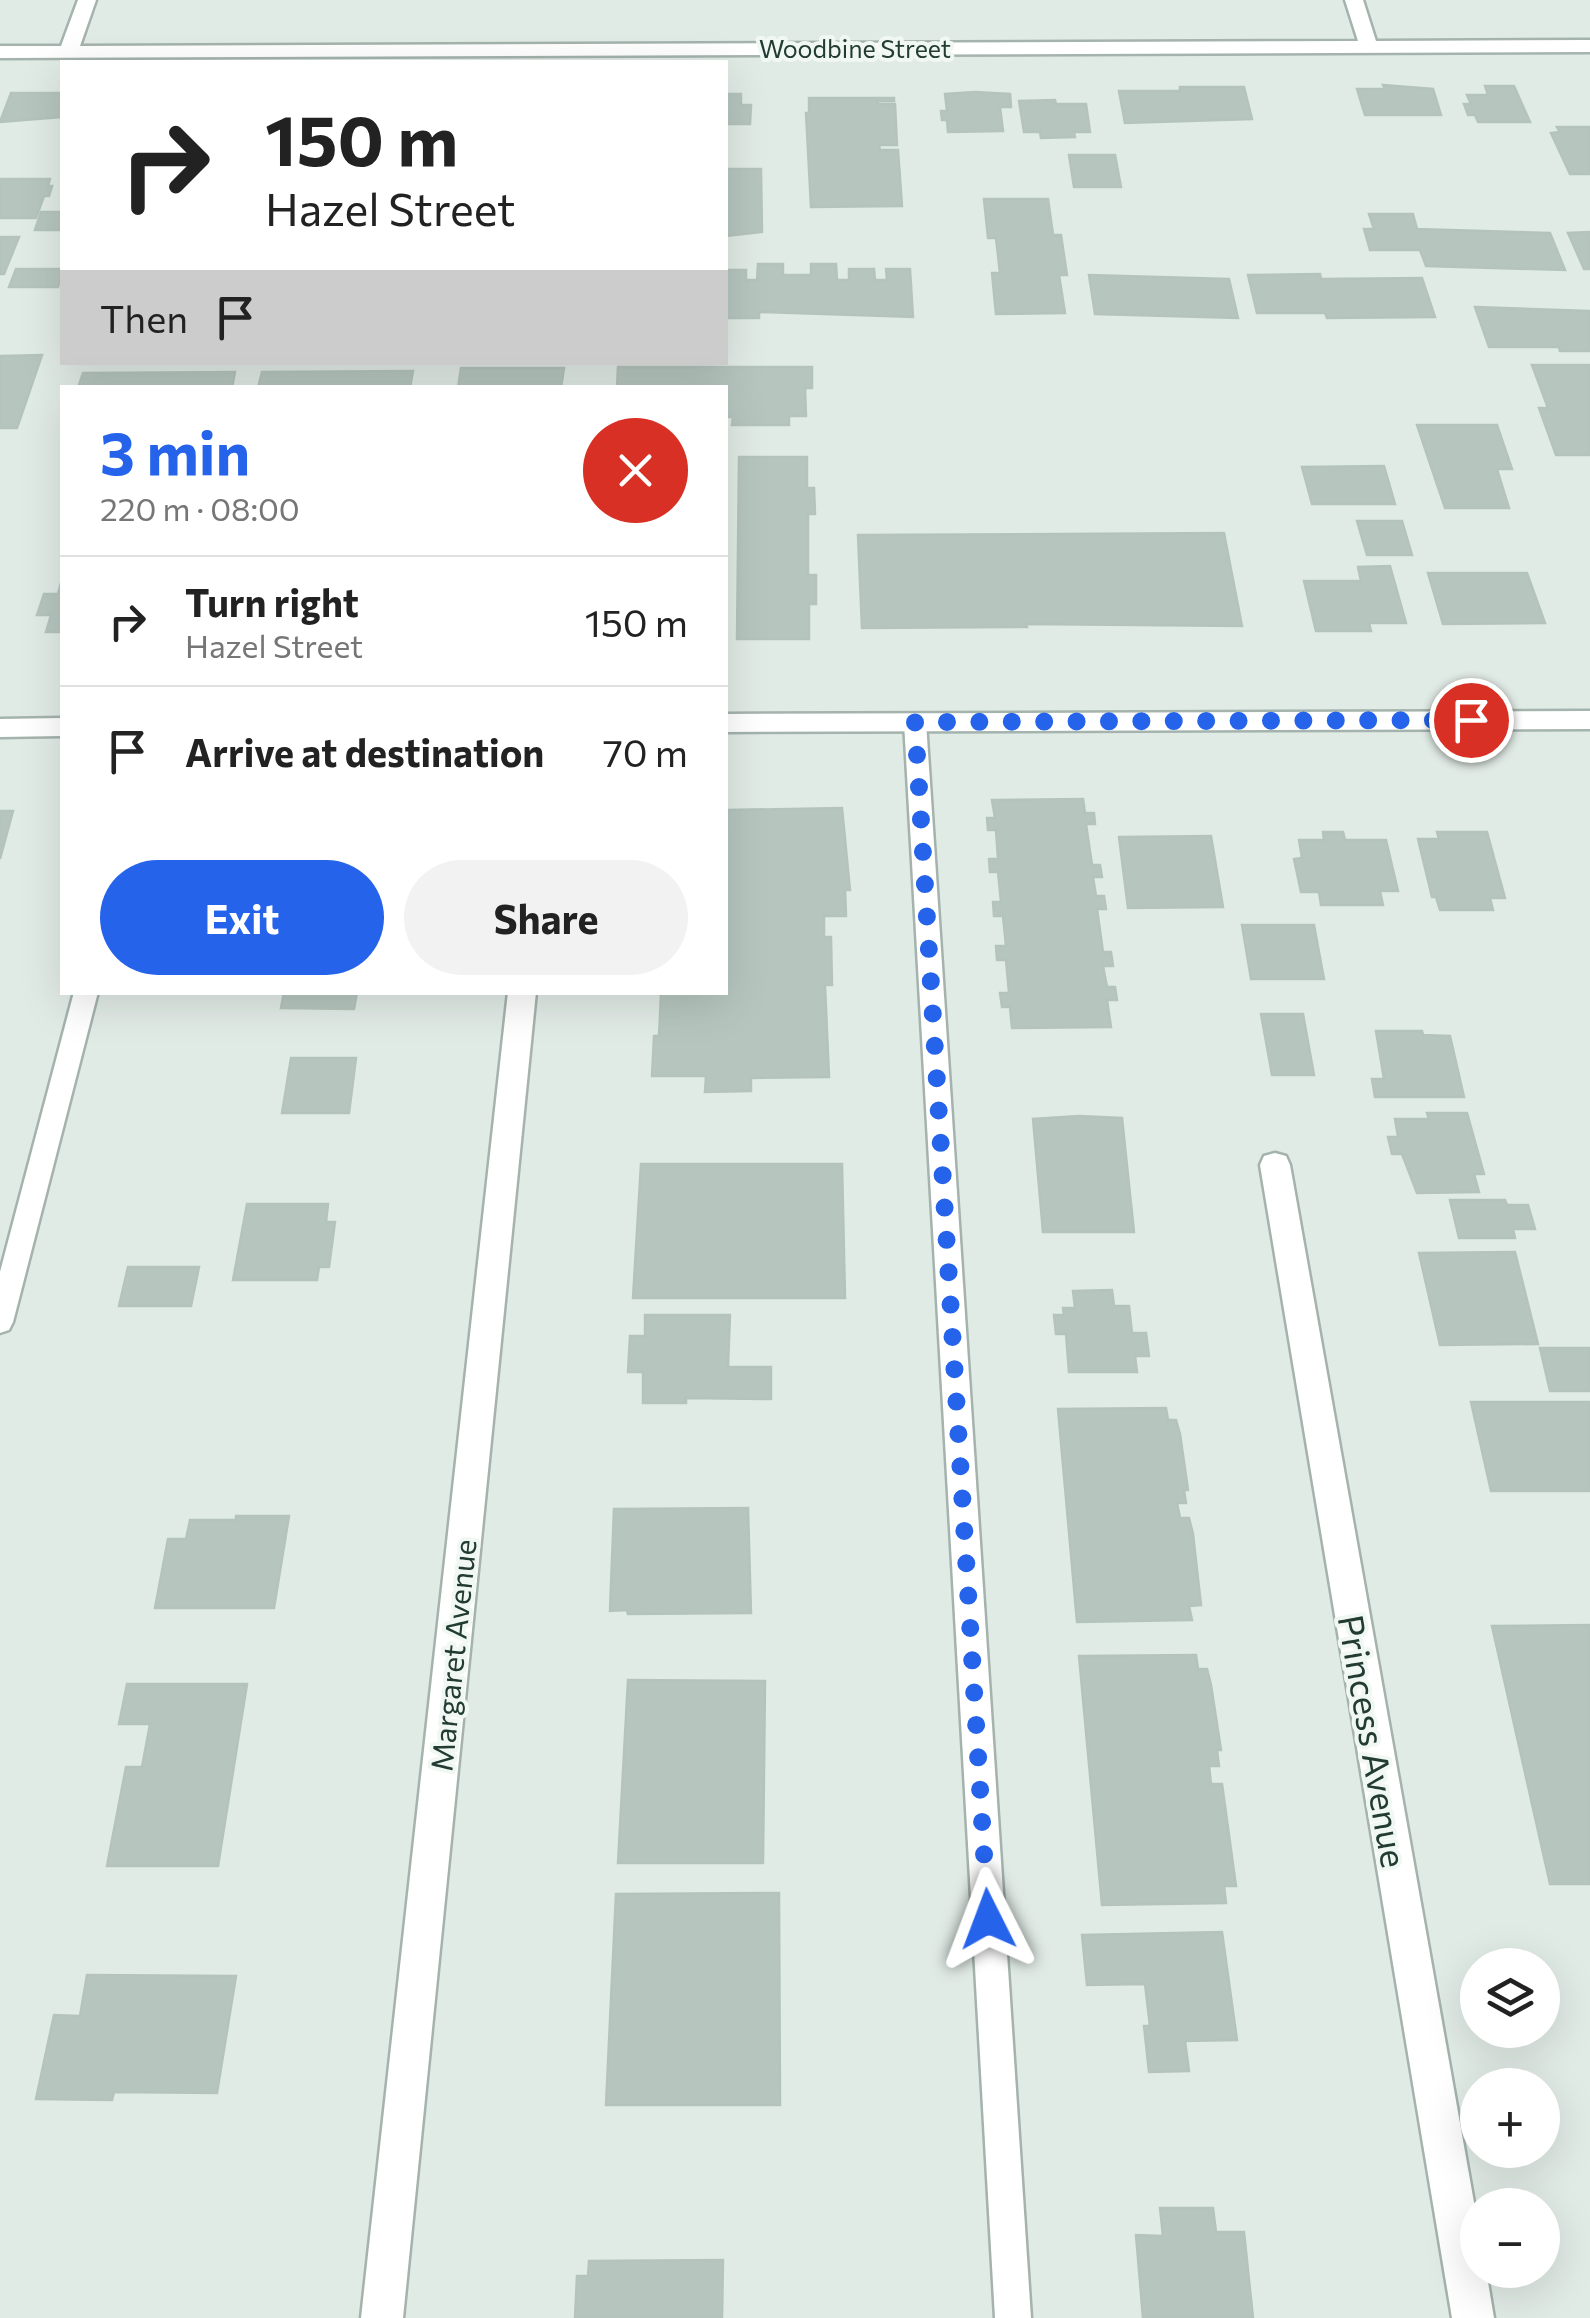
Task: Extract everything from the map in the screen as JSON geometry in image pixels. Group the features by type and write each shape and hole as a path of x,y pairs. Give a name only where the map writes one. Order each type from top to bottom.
{"street":[{"path":"69,51 86,0"},
{"path":"1354,0 1369,46"},
{"name":"Woodbine Street","path":"0,52 1590,46"},
{"path":"728,723 1590,720"},
{"path":"0,728 60,727"},
{"name":"Margaret Avenue","path":"382,2318 522,995"},
{"name":"Princess Avenue","path":"1275,1164 1473,2318"}],"lane":[{"path":"915,722 1013,2318"},
{"path":"0,1322 85,995"}],"building":[{"path":"1383,85 1433,89 1441,115 1365,115 1357,89 1385,89"},
{"path":"1485,86 1514,86 1530,122 1478,122 1475,115 1468,115 1464,104 1471,104 1467,95 1488,95"},
{"path":"1180,87 1244,87 1252,119 1125,123 1119,91 1180,91"},
{"path":"11,93 60,93 60,117 0,122"},
{"path":"728,94 741,94 741,105 751,105 750,124 728,124"},
{"path":"945,94 1010,94 1011,107 1000,107 1003,131 948,132 941,111 947,111"},
{"path":"809,98 894,98 877,101 895,104 897,145 879,145 880,150 898,150 902,206 811,207 806,113"},
{"path":"1055,100 1056,104 1086,104 1090,132 1074,132 1075,137 1041,138 1040,132 1024,132 1019,101"},
{"path":"1557,127 1590,127 1590,174 1570,174 1551,133 1560,132"},
{"path":"1069,155 1115,155 1121,187 1074,187"},
{"path":"728,169 761,169 762,232 728,236"},
{"path":"0,179 50,179 49,196 44,196 36,218 0,218"},
{"path":"984,199 1048,199 1053,235 1061,235 1067,275 1059,275 1065,313 996,314 992,273 1000,273 996,238 988,238"},
{"path":"41,212 60,212 60,230 35,230"},
{"path":"1369,214 1413,214 1417,229 1550,233 1565,270 1426,266 1420,250 1370,250 1364,229 1374,229"},
{"path":"1590,232 1590,269 1584,269 1568,233"},
{"path":"0,237 19,237 4,274 0,274"},
{"path":"758,264 783,264 783,275 811,275 811,264 836,264 837,280 849,280 849,269 874,269 875,280 887,280 886,269 910,269 913,317 759,312 759,318 728,318 728,270 746,270 746,280 757,280"},
{"path":"16,269 60,269 58,287 9,287"},
{"path":"1320,274 1321,279 1422,278 1435,317 1327,318 1325,313 1257,313 1248,275"},
{"path":"1089,275 1229,279 1238,318 1095,314"},
{"path":"1475,307 1590,311 1590,351 1489,347"},
{"path":"42,355 17,428 0,428 0,356"},
{"path":"1532,365 1590,365 1590,455 1556,455 1539,408 1548,408"},
{"path":"618,367 812,367 812,388 805,388 806,416 789,416 789,425 732,425 733,417 728,417 728,385 617,385"},
{"path":"461,368 564,368 561,385 458,385"},
{"path":"413,371 411,385 259,385 262,372"},
{"path":"235,372 233,385 79,385 83,373"},
{"path":"1417,425 1497,425 1512,469 1497,469 1509,508 1445,508"},
{"path":"739,457 807,457 807,488 814,488 815,514 808,514 808,575 816,575 816,604 809,604 809,639 737,639"},
{"path":"1384,466 1395,504 1312,504 1302,467"},
{"path":"1357,521 1402,521 1412,555 1367,555"},
{"path":"1224,533 1242,626 1026,624 1027,627 862,628 858,535"},
{"path":"1390,566 1406,623 1369,623 1371,631 1316,631 1304,581 1361,581 1358,567"},
{"path":"1428,573 1527,573 1545,623 1443,624"},
{"path":"60,586 60,632 46,632 51,615 37,615 44,594 58,594"},
{"path":"1083,799 1085,813 1094,813 1095,824 1086,824 1092,865 1100,865 1102,877 1093,877 1096,896 1104,896 1106,909 1097,909 1103,952 1111,952 1113,966 1103,966 1107,987 1115,987 1117,1000 1107,1000 1111,1027 1012,1028 1010,1007 1002,1007 1000,993 1009,993 1006,960 997,960 996,946 1006,946 1003,916 994,916 993,902 1001,902 998,872 990,872 989,859 998,859 996,830 988,830 987,818 995,818 992,800"},
{"path":"842,808 850,890 845,890 846,916 824,916 824,937 831,937 832,985 825,985 829,1077 751,1078 751,1091 705,1092 706,1076 652,1076 661,995 728,995 728,810"},
{"path":"0,811 13,811 0,859"},
{"path":"1323,832 1343,832 1345,840 1386,840 1398,891 1380,891 1383,905 1321,905 1319,892 1301,892 1294,859 1302,858 1299,840 1324,840"},
{"path":"1437,832 1487,832 1505,898 1490,898 1493,910 1440,910 1436,897 1432,897 1418,839 1439,839"},
{"path":"1211,836 1223,907 1128,908 1119,837"},
{"path":"1242,925 1314,925 1324,979 1251,979"},
{"path":"283,995 356,995 354,1009 281,1008"},
{"path":"1261,1014 1303,1014 1314,1075 1272,1075"},
{"path":"1376,1031 1422,1031 1423,1035 1450,1036 1464,1097 1375,1097 1372,1079 1384,1079"},
{"path":"291,1058 356,1058 349,1113 282,1113"},
{"path":"1427,1113 1467,1113 1484,1174 1474,1174 1479,1192 1417,1193 1402,1154 1392,1154 1388,1137 1398,1137 1395,1119 1429,1119"},
{"path":"1122,1118 1134,1232 1043,1232 1033,1119"},
{"path":"641,1164 842,1164 845,1298 633,1298"},
{"path":"1450,1200 1505,1200 1507,1205 1528,1205 1535,1229 1513,1229 1515,1238 1459,1238"},
{"path":"247,1204 328,1204 326,1222 335,1222 329,1267 319,1267 317,1280 233,1280"},
{"path":"1515,1252 1538,1344 1440,1345 1419,1253"},
{"path":"128,1267 199,1267 191,1306 119,1306"},
{"path":"1112,1290 1114,1306 1129,1306 1132,1333 1146,1333 1149,1356 1135,1356 1137,1372 1069,1372 1066,1334 1056,1334 1054,1315 1064,1315 1063,1308 1075,1308 1073,1291"},
{"path":"645,1315 730,1315 728,1367 771,1367 771,1399 686,1398 686,1403 643,1403 643,1372 628,1372 630,1336 645,1336"},
{"path":"1540,1348 1590,1348 1590,1391 1550,1391"},
{"path":"1471,1402 1590,1402 1590,1491 1491,1491"},
{"path":"1166,1408 1168,1420 1176,1420 1180,1434 1188,1490 1184,1490 1186,1503 1177,1503 1180,1518 1189,1518 1193,1534 1201,1605 1189,1606 1192,1620 1077,1622 1058,1409"},
{"path":"748,1508 751,1613 610,1611 614,1509"},
{"path":"236,1516 289,1516 274,1608 155,1608 168,1539 186,1539 190,1520 236,1520"},
{"path":"1590,1625 1590,1884 1550,1884 1492,1626"},
{"path":"1196,1655 1198,1669 1207,1669 1211,1685 1221,1750 1217,1750 1219,1766 1209,1766 1211,1784 1222,1784 1236,1886 1224,1886 1226,1903 1102,1905 1079,1656"},
{"path":"628,1680 765,1681 763,1863 618,1863"},
{"path":"127,1684 247,1684 218,1866 107,1866 126,1767 142,1767 150,1724 119,1724"},
{"path":"779,1893 780,2105 606,2105 616,1894"},
{"path":"1222,1932 1237,2040 1185,2041 1189,2071 1149,2072 1144,2026 1150,2026 1145,1984 1087,1985 1082,1935"},
{"path":"87,1975 236,1976 217,2093 114,2092 112,2100 36,2099 54,2015 80,2016"},
{"path":"1160,2208 1213,2208 1216,2232 1244,2232 1253,2318 1143,2318 1136,2235 1163,2236"},
{"path":"723,2260 722,2318 575,2318 577,2276 588,2276 589,2261"}],"route":[{"path":"988,1919 915,722 1471,720"}]}
